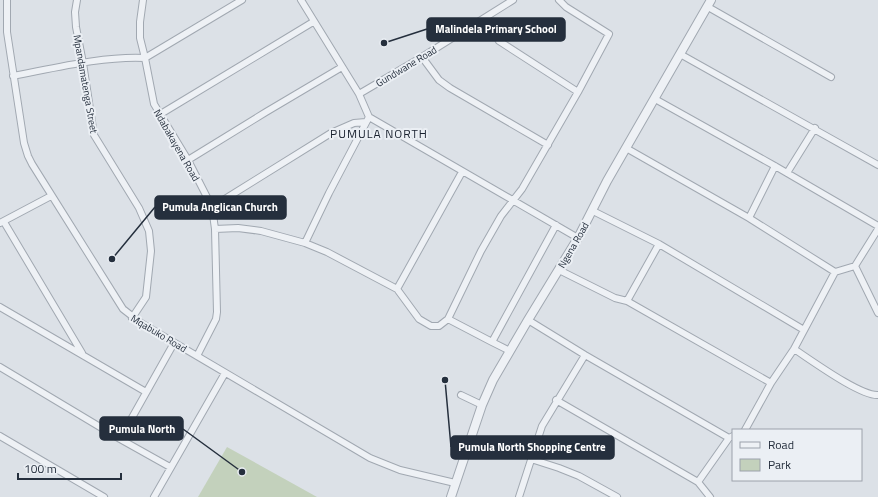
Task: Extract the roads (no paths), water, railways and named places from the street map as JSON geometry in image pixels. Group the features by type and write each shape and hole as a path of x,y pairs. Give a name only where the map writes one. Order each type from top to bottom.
{"street":[{"name":"Mqabuko Road","path":"6,0 7,32 24,143 28,156 51,196 123,309 132,318 370,458 400,470 455,483"},
{"name":"Mpandamatenga Street","path":"77,0 75,12 76,28 94,135 139,208 149,231 151,251 146,297 132,318"},
{"name":"Ndabakayena Road","path":"143,0 140,22 140,38 154,104 188,160 212,207 215,229 217,312 216,319 197,356"},
{"path":"14,76 83,63 145,58 242,0"},
{"path":"301,0 313,22 359,94 368,120 304,243"},
{"name":"Gundwane Road","path":"359,94 422,57 513,0"},
{"path":"215,229 238,228 261,230 304,243 327,252 397,289 419,319 431,326 439,326 448,319 481,251 501,216 522,189 548,145 609,34 566,7 559,0"},
{"path":"710,3 831,77"},
{"name":"Ngena Road","path":"451,497 482,405 493,380 578,238 626,148 710,3"},
{"path":"486,17 499,41 578,92"},
{"path":"159,114 313,22"},
{"path":"680,54 815,128 878,165"},
{"path":"422,57 439,80 450,88 548,145"},
{"path":"188,160 342,67"},
{"path":"655,99 775,166 878,228 855,266 835,272 794,349 771,383 746,429"},
{"path":"212,207 331,133 354,123 368,120 513,199 578,238"},
{"path":"787,173 815,128"},
{"path":"626,148 749,218 835,272"},
{"path":"749,218 775,166"},
{"path":"397,289 462,172"},
{"path":"51,196 2,222 83,354"},
{"path":"593,211 659,244 804,330"},
{"path":"492,342 556,225"},
{"path":"627,301 659,244"},
{"path":"855,266 878,313"},
{"path":"559,270 615,298 627,301 771,383"},
{"path":"0,307 146,392"},
{"path":"448,319 510,351"},
{"path":"528,320 585,355 731,437 698,482"},
{"path":"120,439 174,343"},
{"path":"794,349 853,387 865,393 878,395"},
{"path":"519,497 542,426 556,400 585,355"},
{"path":"0,367 120,439 170,467"},
{"path":"154,497 225,373"},
{"path":"461,395 482,405"},
{"path":"556,400 698,482 710,497"},
{"path":"0,436 104,497"},
{"path":"531,460 559,468 579,476 617,497"}],"place":[{"name":"Malindela Primary School","path":"384,43"},
{"name":"Pumula Anglican Church","path":"112,259"},
{"name":"Pumula North Shopping Centre","path":"445,380"},
{"name":"Pumula North","path":"242,472"}],"district":[{"name":"PUMULA NORTH","path":"379,134"}]}
